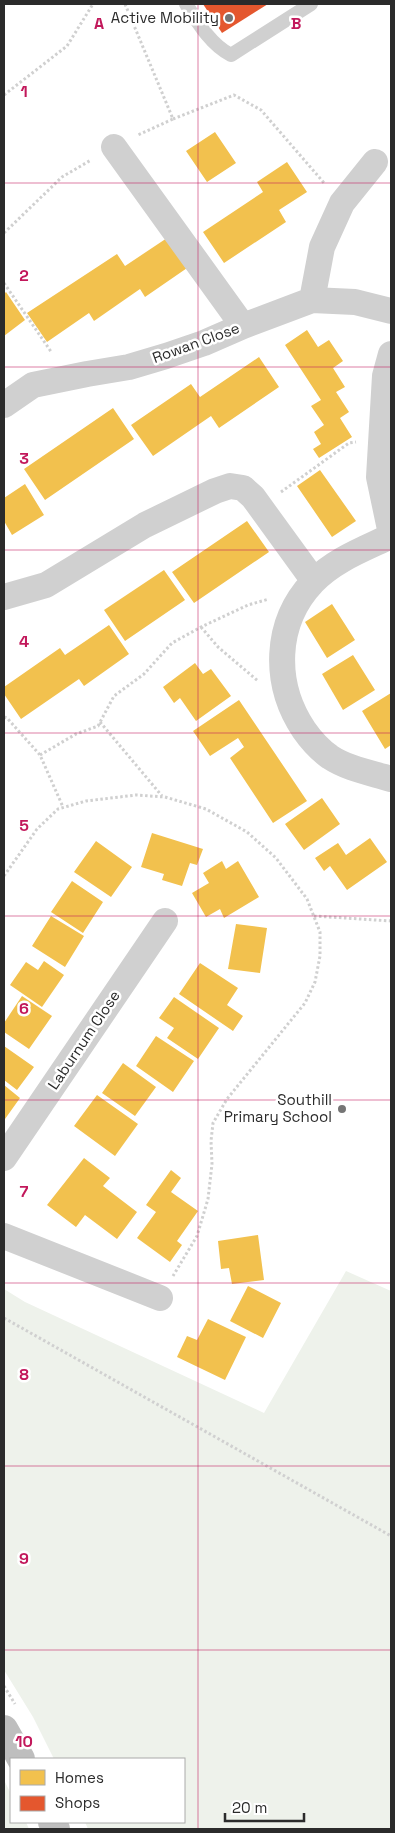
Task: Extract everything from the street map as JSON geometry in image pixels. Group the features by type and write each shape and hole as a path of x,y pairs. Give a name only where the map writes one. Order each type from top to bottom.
{"highway":[{"path":"4,1729 19,1758"}],"street":[{"path":"114,147 243,326"},
{"path":"312,300 322,247 342,203 375,162"},
{"name":"Rowan Close","path":"4,405 33,385 129,367 204,343 312,300 355,302 391,311"},
{"path":"391,354 385,376 378,477 391,535 339,561 308,588 286,630 282,649 284,683 287,696 294,715 312,740 330,757 347,765 391,779"},
{"path":"4,596 46,585 145,525 214,491 230,486 243,488 253,497 308,588"},
{"name":"Laburnum Close","path":"4,1158 165,921"},
{"path":"4,1236 160,1298"}],"lane":[{"path":"186,4 196,21 221,50 231,55 311,4"}],"path":[{"path":"4,95 67,46 93,4"},
{"path":"125,4 173,119"},
{"path":"4,233 62,177 114,147 173,119 234,95 261,110 342,203"},
{"path":"4,283 54,357 65,378"},
{"path":"260,507 349,443 381,442"},
{"path":"40,756 76,734 98,726 114,696 144,674 172,643 200,627 248,605 308,588"},
{"path":"200,627 218,648 239,667 264,686 287,696"},
{"path":"4,717 7,718 40,756 64,807"},
{"path":"100,722 162,797"},
{"path":"4,876 37,829 58,809 86,801 136,795 162,797 206,808 247,832 276,858 307,899 320,932 320,956 315,982 305,1003 227,1099 213,1123 211,1141 212,1164 208,1199 197,1236 160,1298"},
{"path":"314,916 391,921"},
{"path":"4,1318 391,1536"}],"shaded area":[{"path":"346,1271 391,1291 391,1829 88,1829 85,1823 185,1823 185,1758 54,1758 33,1717 4,1670 4,1289 25,1302 264,1413"},
{"path":"4,1780 10,1792 10,1823 26,1823 29,1829 4,1829"}],"building: Homes":[{"path":"215,132 236,163 207,182 186,151"},
{"path":"287,162 307,192 279,210 286,222 224,263 203,232 263,192 257,182"},
{"path":"170,236 190,266 145,297 140,289 94,321 89,313 47,342 27,313 117,254 125,266"},
{"path":"6,292 25,320 4,336 4,294"},
{"path":"307,330 318,347 329,340 343,361 333,368 345,387 336,392 349,412 340,418 352,437 319,458 313,449 321,444 314,432 324,425 311,406 321,400 285,345"},
{"path":"259,357 279,387 219,428 211,416 153,456 131,425 191,384 200,397"},
{"path":"113,408 134,439 45,500 24,469"},
{"path":"320,470 356,521 332,537 297,486"},
{"path":"25,484 44,515 12,535 4,521 4,498"},
{"path":"247,521 269,552 194,603 172,572"},
{"path":"164,570 185,600 125,641 104,610"},
{"path":"332,604 355,640 327,658 305,622"},
{"path":"109,625 129,654 84,686 79,679 21,719 4,694 4,687 60,648 65,655"},
{"path":"353,655 375,690 343,710 322,674"},
{"path":"195,663 203,674 211,669 231,696 196,721 180,698 174,703 163,687"},
{"path":"391,693 391,745 385,749 362,711"},
{"path":"239,700 307,801 273,823 230,758 244,747 238,738 210,756 193,731"},
{"path":"322,798 340,824 304,850 285,824"},
{"path":"152,833 203,849 197,865 190,863 182,886 162,880 164,874 141,867"},
{"path":"370,838 387,862 347,890 330,866 324,871 315,858 338,843 346,855"},
{"path":"96,841 132,867 111,897 74,872"},
{"path":"222,861 226,869 238,861 259,897 224,918 220,909 206,917 192,893 209,883 203,873"},
{"path":"72,881 103,902 83,933 51,912"},
{"path":"51,916 84,936 65,967 32,946"},
{"path":"236,924 267,928 260,973 228,969"},
{"path":"44,961 64,975 42,1007 10,985 26,962 38,970"},
{"path":"200,963 238,988 227,1005 243,1016 233,1031 179,994"},
{"path":"22,996 52,1016 29,1049 4,1032 4,1023"},
{"path":"174,997 219,1028 198,1059 167,1038 174,1028 159,1018"},
{"path":"156,1036 194,1061 173,1092 136,1066"},
{"path":"4,1046 34,1067 17,1090 4,1080"},
{"path":"123,1063 156,1087 135,1116 102,1093"},
{"path":"4,1085 20,1098 5,1119 4,1119"},
{"path":"97,1095 138,1124 115,1156 74,1126"},
{"path":"84,1158 110,1178 103,1186 137,1212 117,1239 85,1215 76,1227 47,1205"},
{"path":"171,1170 181,1178 171,1192 198,1211 177,1241 182,1245 170,1262 137,1238 156,1212 146,1205"},
{"path":"258,1235 264,1280 232,1284 229,1268 221,1269 218,1241"},
{"path":"248,1286 281,1303 263,1338 230,1321"},
{"path":"208,1319 246,1337 225,1380 177,1357 187,1336 197,1340"}],"building: Shops":[{"name":"Active Mobility","path":"203,4 268,4 222,33"}],"place":[{"name":"Active Mobility","path":"229,18"},
{"name":"Southill Primary School","path":"342,1109"}]}
